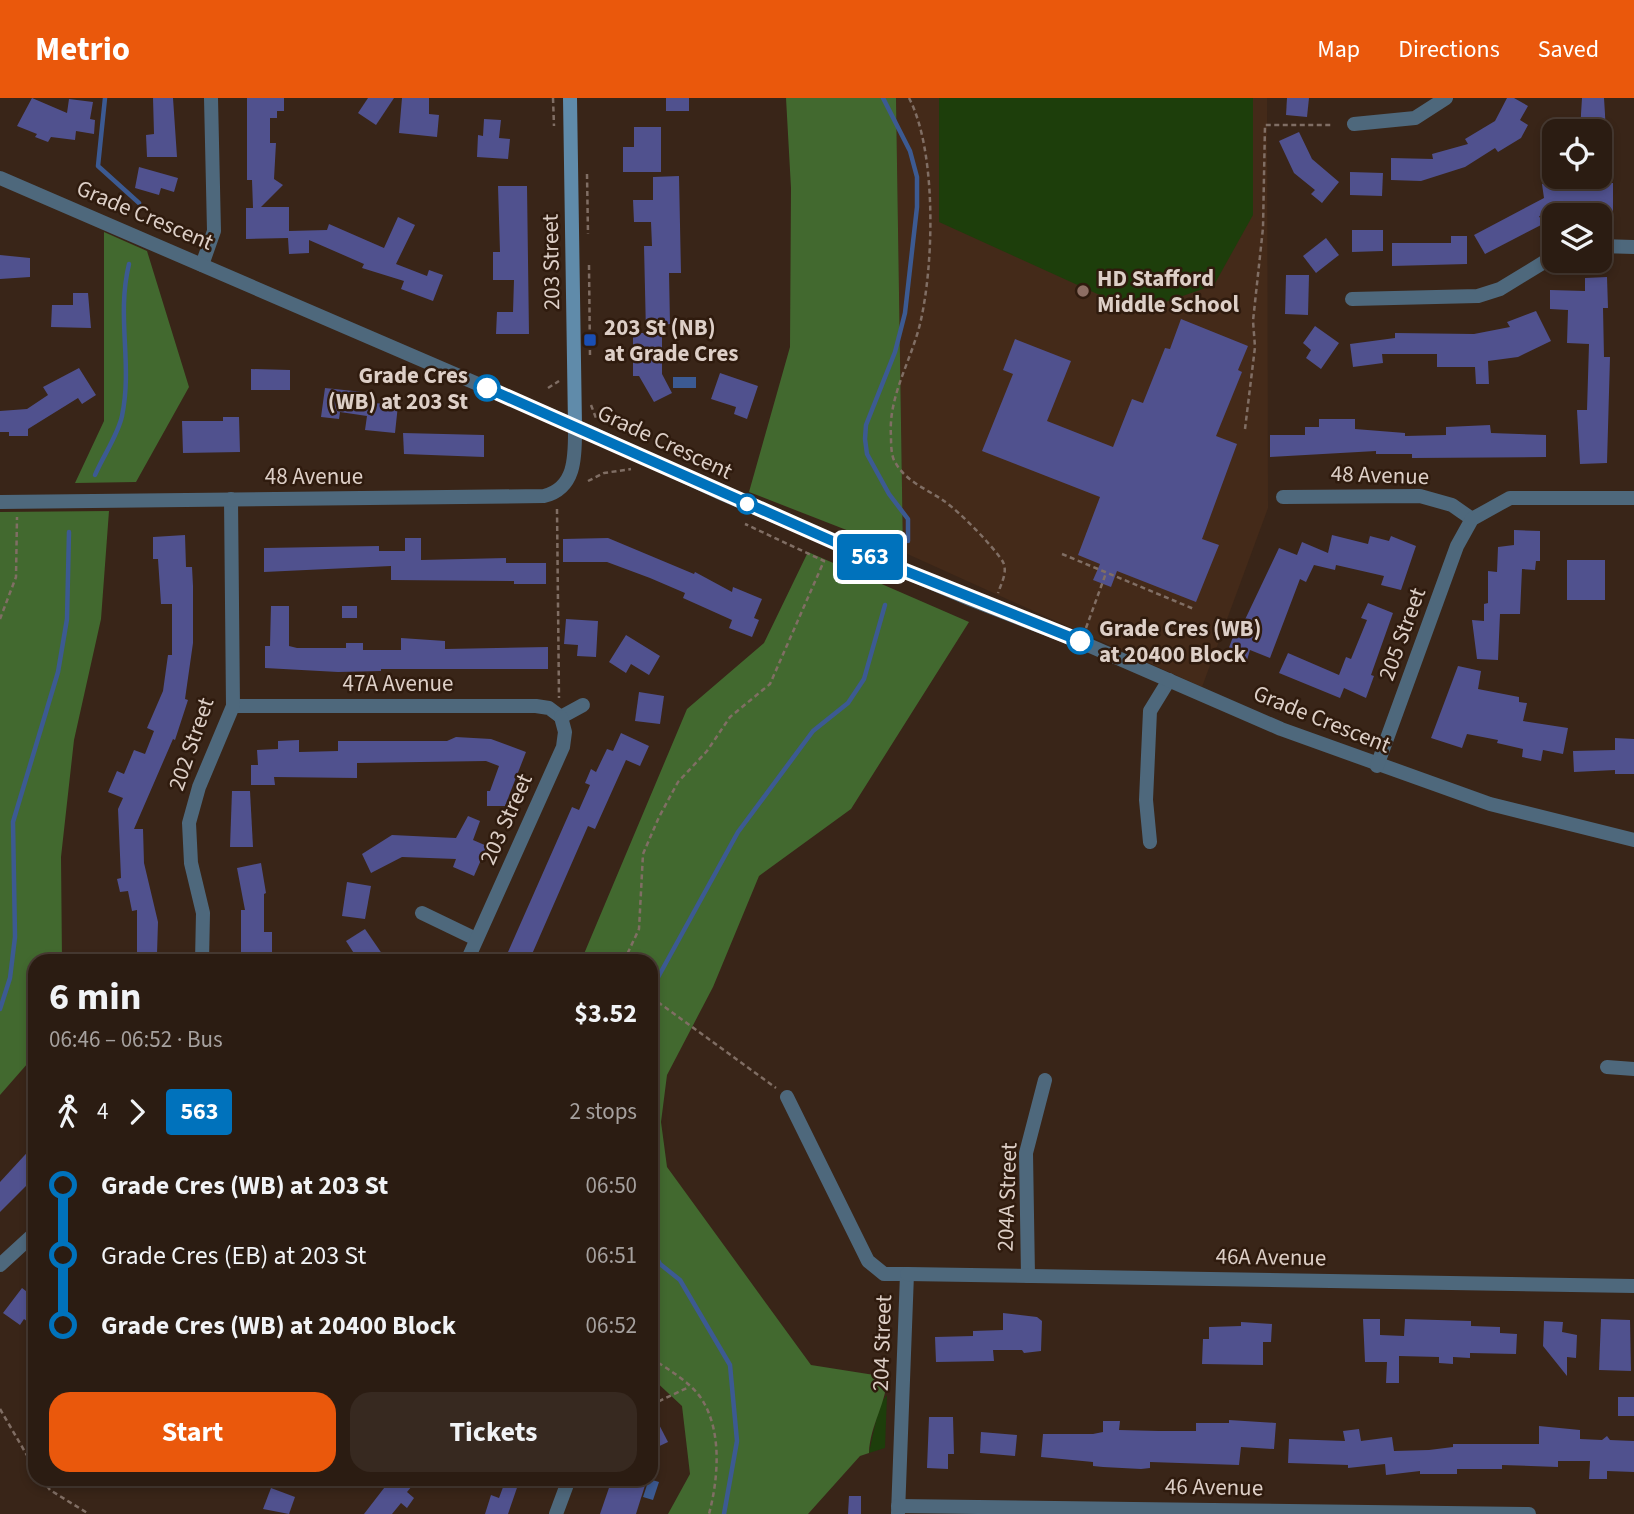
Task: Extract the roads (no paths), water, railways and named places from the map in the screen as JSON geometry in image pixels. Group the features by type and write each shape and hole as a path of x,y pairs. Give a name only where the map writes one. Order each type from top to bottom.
{"main road":[{"name":"203 Street","path":"570,98 575,426"}],"street":[{"path":"202,265 214,231 211,98"},
{"path":"1354,124 1415,118 1446,98"},
{"name":"Grade Crescent","path":"0,178 575,426 718,492 1377,766 1490,804 1634,840"},
{"path":"1612,246 1634,247"},
{"path":"1352,299 1478,296 1500,289 1542,263"},
{"name":"48 Avenue","path":"0,502 544,496 555,493 567,480 575,464 575,426"},
{"name":"48 Avenue","path":"1283,497 1420,496 1452,505 1472,519"},
{"path":"1472,519 1510,499 1634,498"},
{"name":"202 Street","path":"202,954 203,913 191,863 189,823 199,787 233,706 231,499"},
{"name":"205 Street","path":"1377,766 1457,546 1472,519"},
{"path":"1150,842 1146,800 1150,711 1169,680"},
{"path":"561,717 583,705"},
{"name":"47A Avenue","path":"233,706 536,706 549,708 561,717"},
{"name":"203 Street","path":"470,954 563,747 565,732 561,717"},
{"path":"422,913 476,939"},
{"path":"1607,1067 1634,1069"},
{"name":"204A Street","path":"1028,1276 1026,1153 1045,1080"},
{"name":"204 Street","path":"787,1097 868,1261 884,1274 907,1274 898,1510"},
{"path":"0,1265 28,1244"},
{"name":"46A Avenue","path":"907,1274 1634,1286"},
{"path":"556,1514 566,1486"},
{"name":"46 Avenue","path":"898,1510 1529,1514"}],"water":[{"path":"673,377 696,377 696,388 673,388"},
{"path":"647,1486 658,1486 653,1500 643,1497"}],"waterway":[{"path":"105,98 98,166 139,203"},
{"path":"883,98 910,151 917,177 917,207 905,313 895,352 866,425 865,439 867,454 889,494 908,519 908,541"},
{"path":"95,475 122,416 126,377 124,303 129,264"},
{"path":"0,1009 10,978 15,937 13,822 58,672 67,619 69,532"},
{"path":"658,977 738,832 813,731 848,703 864,679 885,605"},
{"path":"658,1260 680,1280 730,1365 737,1441 724,1514"}],"place":[{"name":"HD Stafford Middle School","path":"1083,291"},
{"name":"203 St (NB) at Grade Cres","path":"590,340"},
{"name":"Grade Cres (WB) at 203 St","path":"487,388"},
{"name":"Grade Cres (WB) at 20400 Block","path":"1080,641"}]}
